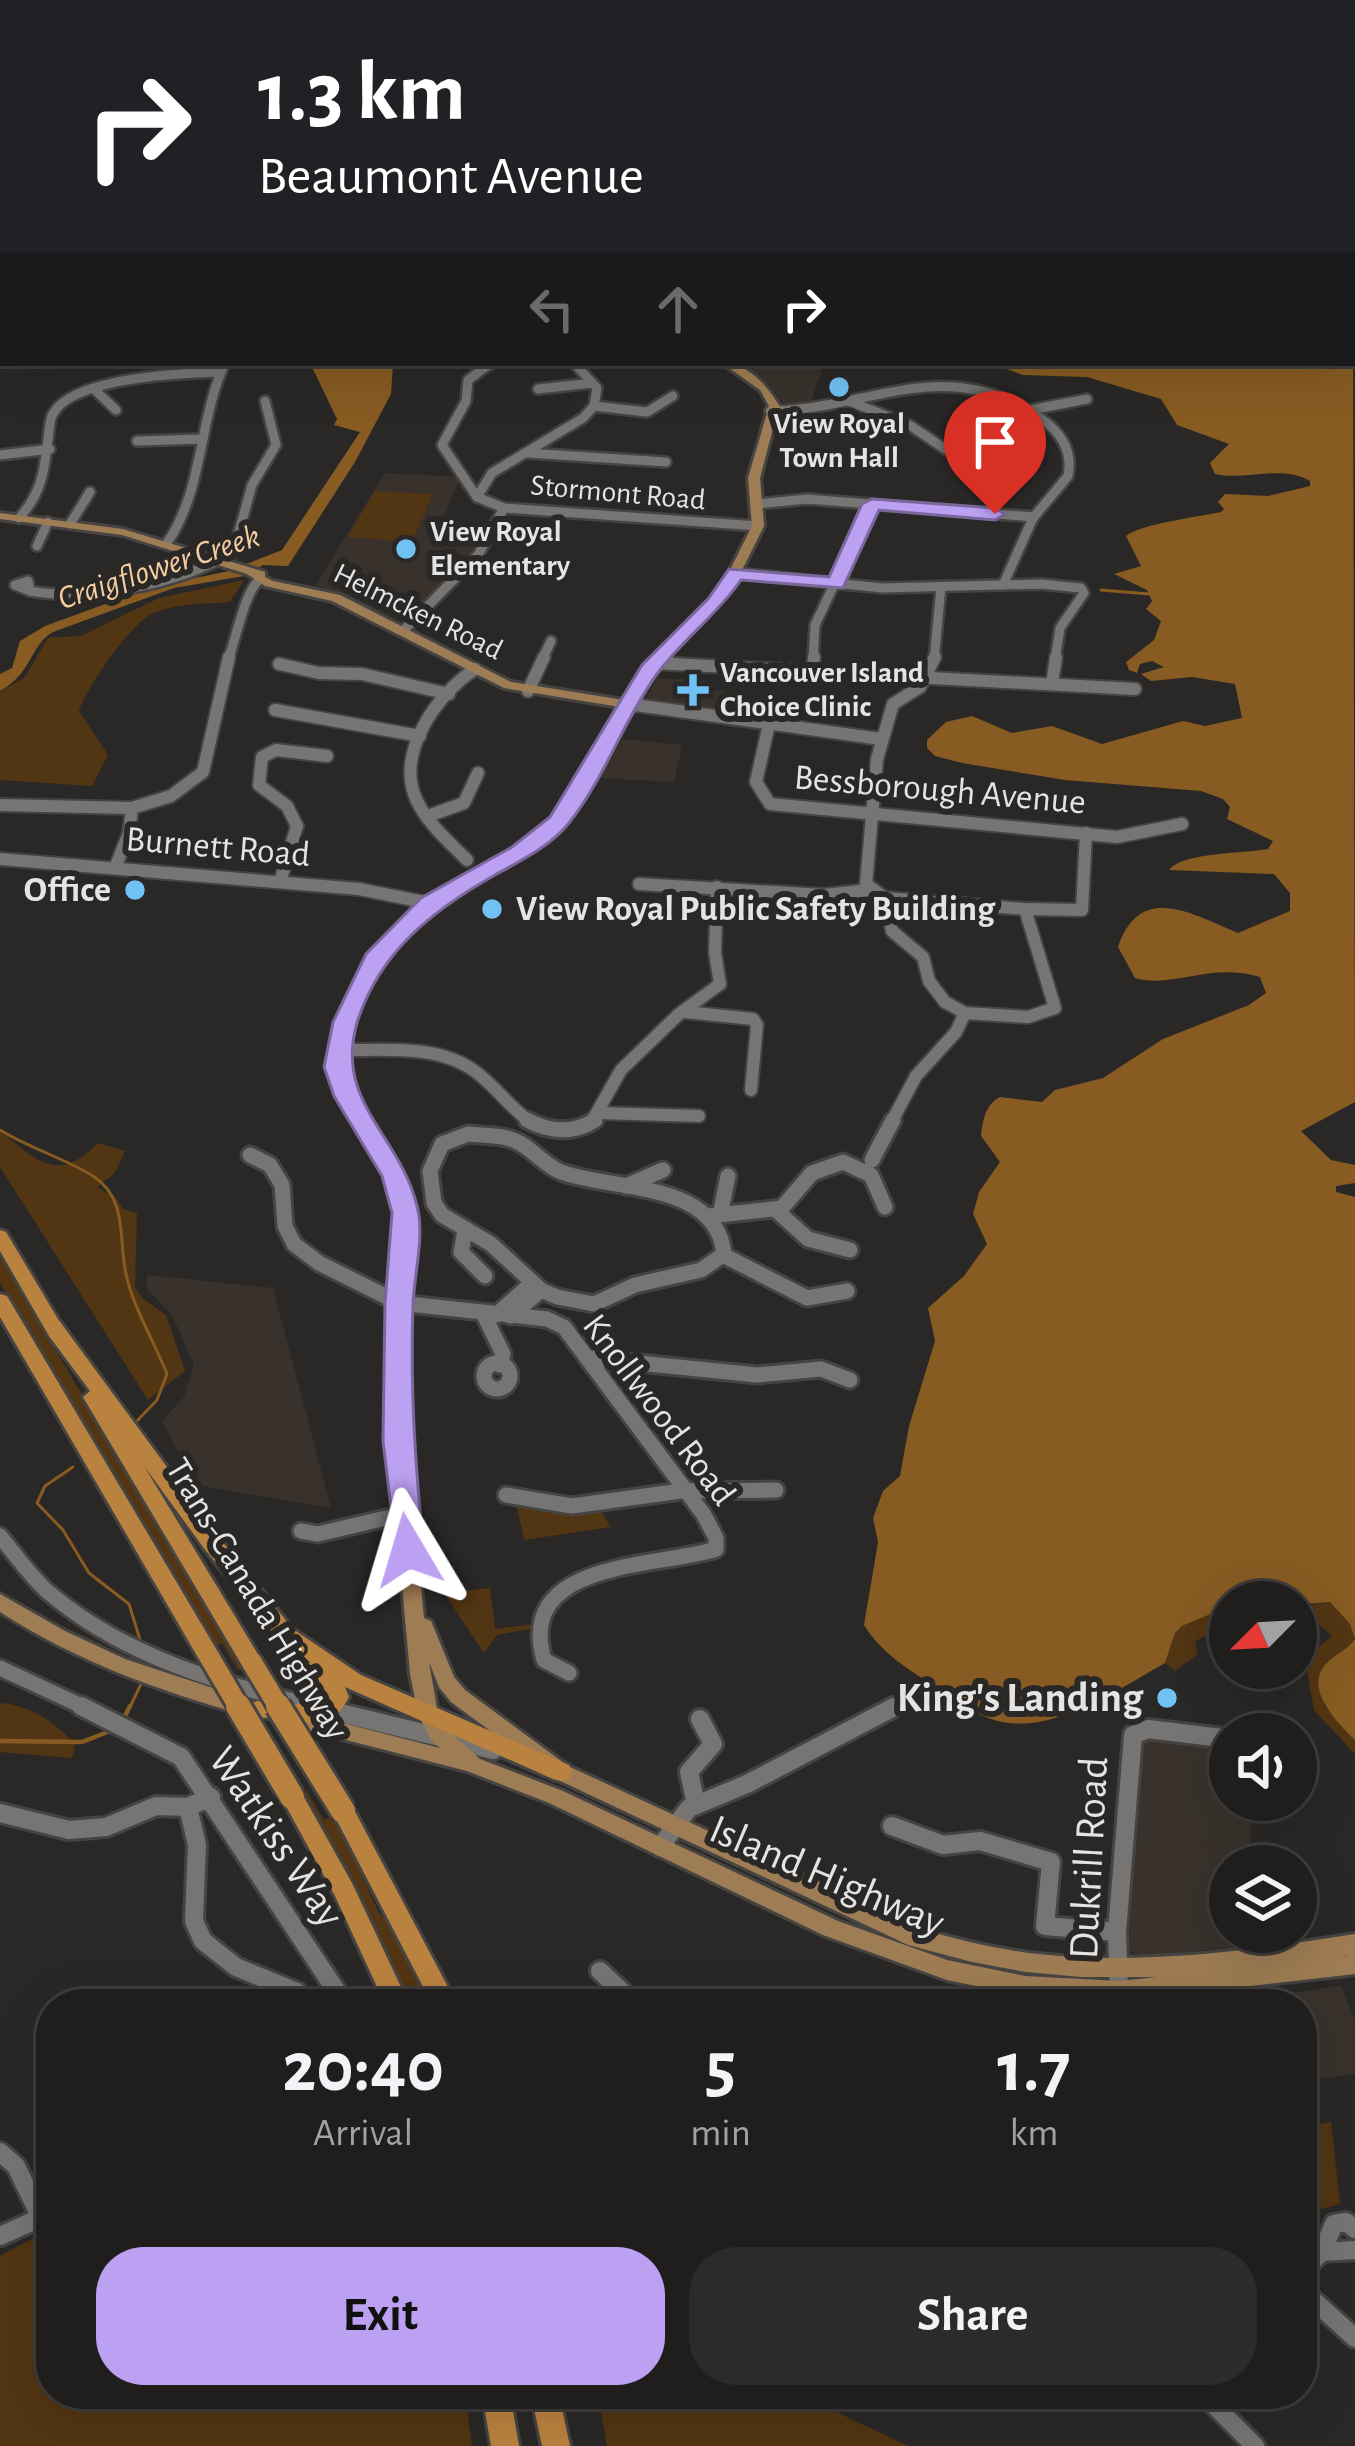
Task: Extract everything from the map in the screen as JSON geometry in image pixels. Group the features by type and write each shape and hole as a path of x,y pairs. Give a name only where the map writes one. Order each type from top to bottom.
{"highway":[{"name":"Trans-Canada Highway","path":"0,1236 343,1811 437,1989"},
{"name":"Trans-Canada Highway","path":"0,1301 292,1797 390,1989"},
{"path":"52,1324 210,1541 286,1635 333,1683 338,1696 323,1715 257,1710"},
{"path":"286,1635 353,1681 433,1724 561,1772"},
{"path":"499,2409 505,2446"},
{"path":"548,2409 556,2446"}],"main road":[{"path":"337,1050 374,959 470,868 491,866 533,843 559,821 655,663 715,604 736,573 758,526 757,488 764,480 774,409 764,388 731,366"},
{"name":"Helmcken Road","path":"0,516 167,543 265,581 324,593 528,691 604,701 632,698"},
{"name":"Island Highway","path":"337,1050 346,1096 396,1176 406,1213 399,1303 403,1514 420,1674 433,1724 472,1765 556,1797 897,1955 1024,1986 1118,1981 1352,1954"},
{"name":"Island Highway","path":"415,1596 431,1649 450,1688 561,1772 916,1938 973,1956 1118,1981"},
{"path":"0,1602 76,1649 128,1670 170,1677 257,1710 472,1765"}],"street":[{"path":"486,366 470,377 466,401 442,446 477,497 488,477 583,418 594,406 598,394 577,366"},
{"path":"19,518 37,501 54,409 78,389 95,390 155,370 222,368 176,534 167,543"},
{"path":"538,389 592,383"},
{"path":"774,409 849,401 897,388 983,391 1030,410 1067,446 1070,466 1065,485 1034,517 1004,585"},
{"path":"95,390 116,410"},
{"path":"594,406 647,412 673,396"},
{"path":"1030,410 1087,399"},
{"path":"30,591 59,596 106,592 220,561 233,553 252,485 276,446 265,401"},
{"path":"849,401 878,416 912,424 943,453 1005,448 1020,458"},
{"path":"137,441 203,439"},
{"path":"0,454 50,449"},
{"path":"525,453 666,462"},
{"path":"70,524 90,492"},
{"name":"Stormont Road","path":"477,497 504,508 758,526"},
{"path":"757,504 807,500 1034,517"},
{"path":"813,670 815,626 872,504"},
{"path":"404,630 478,555 504,508"},
{"path":"37,546 48,522"},
{"path":"736,573 836,584 1083,589 1060,628 1052,684"},
{"path":"0,805 132,808 171,796 203,772 220,677 265,581"},
{"path":"869,890 881,739 893,704 931,677 944,601 941,587"},
{"path":"528,691 551,640"},
{"path":"655,663 1135,689"},
{"path":"279,664 319,674 362,674 449,694"},
{"path":"470,868 428,816 406,775 420,736 449,694 475,669"},
{"name":"Helmcken Road","path":"632,698 881,739"},
{"path":"274,710 420,736"},
{"name":"Bessborough Avenue","path":"769,724 756,782 770,803 1117,837 1182,824"},
{"path":"280,882 297,826 277,796 259,785 266,753 327,756"},
{"path":"428,816 464,803 478,773"},
{"path":"115,868 129,832 132,808"},
{"path":"639,884 824,895 869,890 885,898 1082,910 1086,833"},
{"name":"Burnett Road","path":"0,859 393,893 429,903"},
{"path":"600,1114 606,1090 618,1074 698,995 722,980 715,953 717,887"},
{"path":"885,898 892,931 923,957 928,980 945,1002 965,1013 1028,1017 1055,1008 1025,909"},
{"path":"685,1012 753,1019 757,1025 752,1090"},
{"path":"872,1160 916,1076 956,1031 965,1013"},
{"path":"337,1050 453,1059 482,1074 520,1118 538,1129 580,1127 600,1114 699,1117"},
{"path":"723,1255 701,1270 635,1285 594,1304 576,1304 536,1286 491,1244 442,1215 430,1171 442,1144 454,1136 511,1138 562,1172 665,1195 715,1213 776,1210 796,1198 816,1169 839,1164 873,1172 882,1183 885,1207"},
{"name":"Knollwood Road","path":"250,1155 270,1165 282,1185 285,1226 294,1244 319,1263 399,1303 557,1322 590,1358 704,1515 716,1549 571,1581 547,1610 539,1647 544,1660 569,1673"},
{"path":"626,1186 663,1170"},
{"path":"723,1255 723,1233 715,1213 728,1176"},
{"path":"776,1210 799,1235 825,1247 850,1250"},
{"path":"465,1231 461,1252 484,1276"},
{"path":"723,1255 807,1298 847,1291"},
{"path":"500,1365 496,1315 536,1286"},
{"path":"590,1358 757,1375 821,1369 850,1380"},
{"path":"506,1495 533,1506 568,1509 683,1491 776,1490"},
{"path":"301,1532 318,1534 403,1514"},
{"path":"0,1536 16,1560 58,1601 170,1677 433,1724"},
{"name":"Watkiss Way","path":"0,1668 181,1757 212,1797 335,1989"},
{"path":"660,1847 696,1805 748,1784 894,1707"},
{"path":"696,1805 688,1772 712,1744 700,1719"},
{"name":"Dukrill Road","path":"1118,1981 1128,1753 1136,1731 1209,1737"},
{"path":"0,1813 69,1830 106,1828 156,1806 188,1807 212,1797"},
{"path":"188,1807 197,1845 194,1921 203,1941 236,1967 290,1989"},
{"path":"892,1826 943,1845 980,1841 1051,1862 1045,1926 1117,1932"},
{"path":"600,1971 614,1989"},
{"path":"0,2152 16,2166 36,2199"},
{"path":"0,2236 36,2220"},
{"path":"1317,2257 1334,2224 1346,2222 1355,2229"},
{"path":"1322,2252 1355,2250"},
{"path":"1317,2304 1355,2338"},
{"path":"1218,2409 1255,2446"}],"shaded area":[{"path":"311,366 393,366 391,394 355,462 288,566 263,565 244,576 174,588 53,632 19,676 0,691 0,674 12,668 20,641 45,626 152,587 229,571 282,550 360,432 334,425 337,419"},
{"path":"741,366 823,366 809,407 786,406 769,385"},
{"path":"999,366 1353,366 1355,1102 1301,1131 1331,1160 1355,1165 1355,1183 1336,1186 1336,1192 1355,1197 1355,1639 1350,1624 1330,1602 1317,1603 1317,1581 1209,1581 1209,1615 1175,1633 1165,1663 1070,1713 1050,1720 1009,1723 969,1709 905,1666 864,1625 878,1542 873,1518 883,1491 900,1476 909,1426 935,1341 928,1308 964,1276 987,1244 973,1214 979,1192 1000,1162 981,1136 986,1114 1000,1097 1042,1102 1055,1090 1103,1078 1163,1039 1249,1005 1266,993 1260,977 1242,973 1135,978 1118,947 1140,914 1154,909 1186,912 1238,933 1290,911 1290,893 1274,874 1169,870 1200,857 1268,849 1273,841 1227,819 1230,807 1223,799 1201,791 1065,780 962,763 935,756 927,748 927,740 946,722 972,716 1012,733 1052,726 1102,744 1183,721 1205,726 1242,718 1235,684 1192,677 1151,681 1141,674 1164,667 1152,661 1140,664 1137,673 1129,670 1126,662 1154,640 1161,621 1146,609 1152,601 1147,590 1114,574 1141,566 1126,536 1133,532 1221,512 1224,509 1218,502 1225,494 1268,496 1310,486 1310,481 1276,473 1215,474 1210,463 1229,444 1177,425 1161,399 1087,377 1023,375"},
{"name":"View Royal Elementary","path":"385,473 460,477 442,522 490,528 408,624 316,585"},
{"path":"375,491 433,494 412,542 347,537"},
{"path":"244,580 230,602 154,613 111,656 79,711 108,755 92,786 0,780 0,692 25,677 48,638 81,636 159,598"},
{"path":"657,678 706,681 705,690 729,691 725,712 646,700"},
{"path":"623,739 682,745 674,782 598,778"},
{"path":"0,1131 48,1164 71,1163 98,1143 125,1151 114,1174 97,1187 117,1199 123,1209 137,1213 135,1287 166,1315 185,1371 148,1400 0,1167"},
{"path":"0,1257 245,1667 238,1670 222,1643 214,1646 180,1581 154,1545 0,1283"},
{"path":"147,1275 273,1288 331,1508 196,1485 162,1421 184,1397 194,1364 172,1315 147,1289"},
{"path":"517,1506 561,1513 600,1510 611,1527 524,1540"},
{"path":"490,1588 495,1629 534,1624 534,1628 497,1635 484,1653 444,1593"},
{"path":"1330,1602 1350,1624 1355,1639 1347,1651 1331,1659 1324,1705 1355,1740 1355,1754 1314,1710 1310,1689 1317,1689 1317,1648 1332,1636 1317,1623 1317,1604"},
{"path":"1209,1615 1209,1635 1195,1641 1198,1654 1175,1671 1165,1663 1182,1626"},
{"path":"1355,1639 1355,1740 1326,1706 1318,1685 1325,1665"},
{"path":"0,1703 21,1707 51,1723 75,1745 72,1758 0,1752"},
{"path":"1146,1734 1209,1743 1209,1821 1251,1821 1250,1845 1209,1845 1209,1950 1144,1957 1129,1951 1139,1741"},
{"path":"306,1790 324,1820 334,1815 379,1913 398,1932 426,1989 404,1989 300,1793"},
{"path":"1341,1986 1355,2021 1355,2074 1317,2079 1317,1989"},
{"path":"1331,2122 1340,2204 1321,2209 1317,2203 1317,2124"},
{"path":"36,2237 36,2409 467,2409 472,2446 0,2446 0,2256"},
{"path":"601,2409 830,2409 908,2446 607,2446"}],"waterway":[{"path":"1101,590 1149,594"},
{"name":"Craigflower Creek","path":"0,1130 93,1176 112,1195 120,1218 128,1282 167,1374 157,1400 136,1422"},
{"name":"Craigflower Creek","path":"73,1467 45,1486 37,1503 63,1530 89,1573 129,1604 141,1643"},
{"name":"Craigflower Creek","path":"129,1709 142,1682"},
{"name":"Craigflower Creek","path":"125,1716 130,1706"},
{"name":"Craigflower Creek","path":"0,1741 82,1742 110,1731"}],"place":[{"name":"View Royal Town Hall","path":"839,387"},
{"name":"View Royal Elementary","path":"406,549"},
{"name":"Vancouver Island Choice Clinic","path":"693,690"},
{"name":"Office","path":"135,890"},
{"name":"View Royal Public Safety Building","path":"492,909"},
{"name":"King's Landing","path":"1167,1698"}],"route":[{"path":"408,1550 398,1441 399,1303 406,1213 396,1176 346,1096 337,1067 345,1022 374,959 429,903 520,852 559,821 650,669 715,604 736,573 836,584 872,504 995,514"}]}
